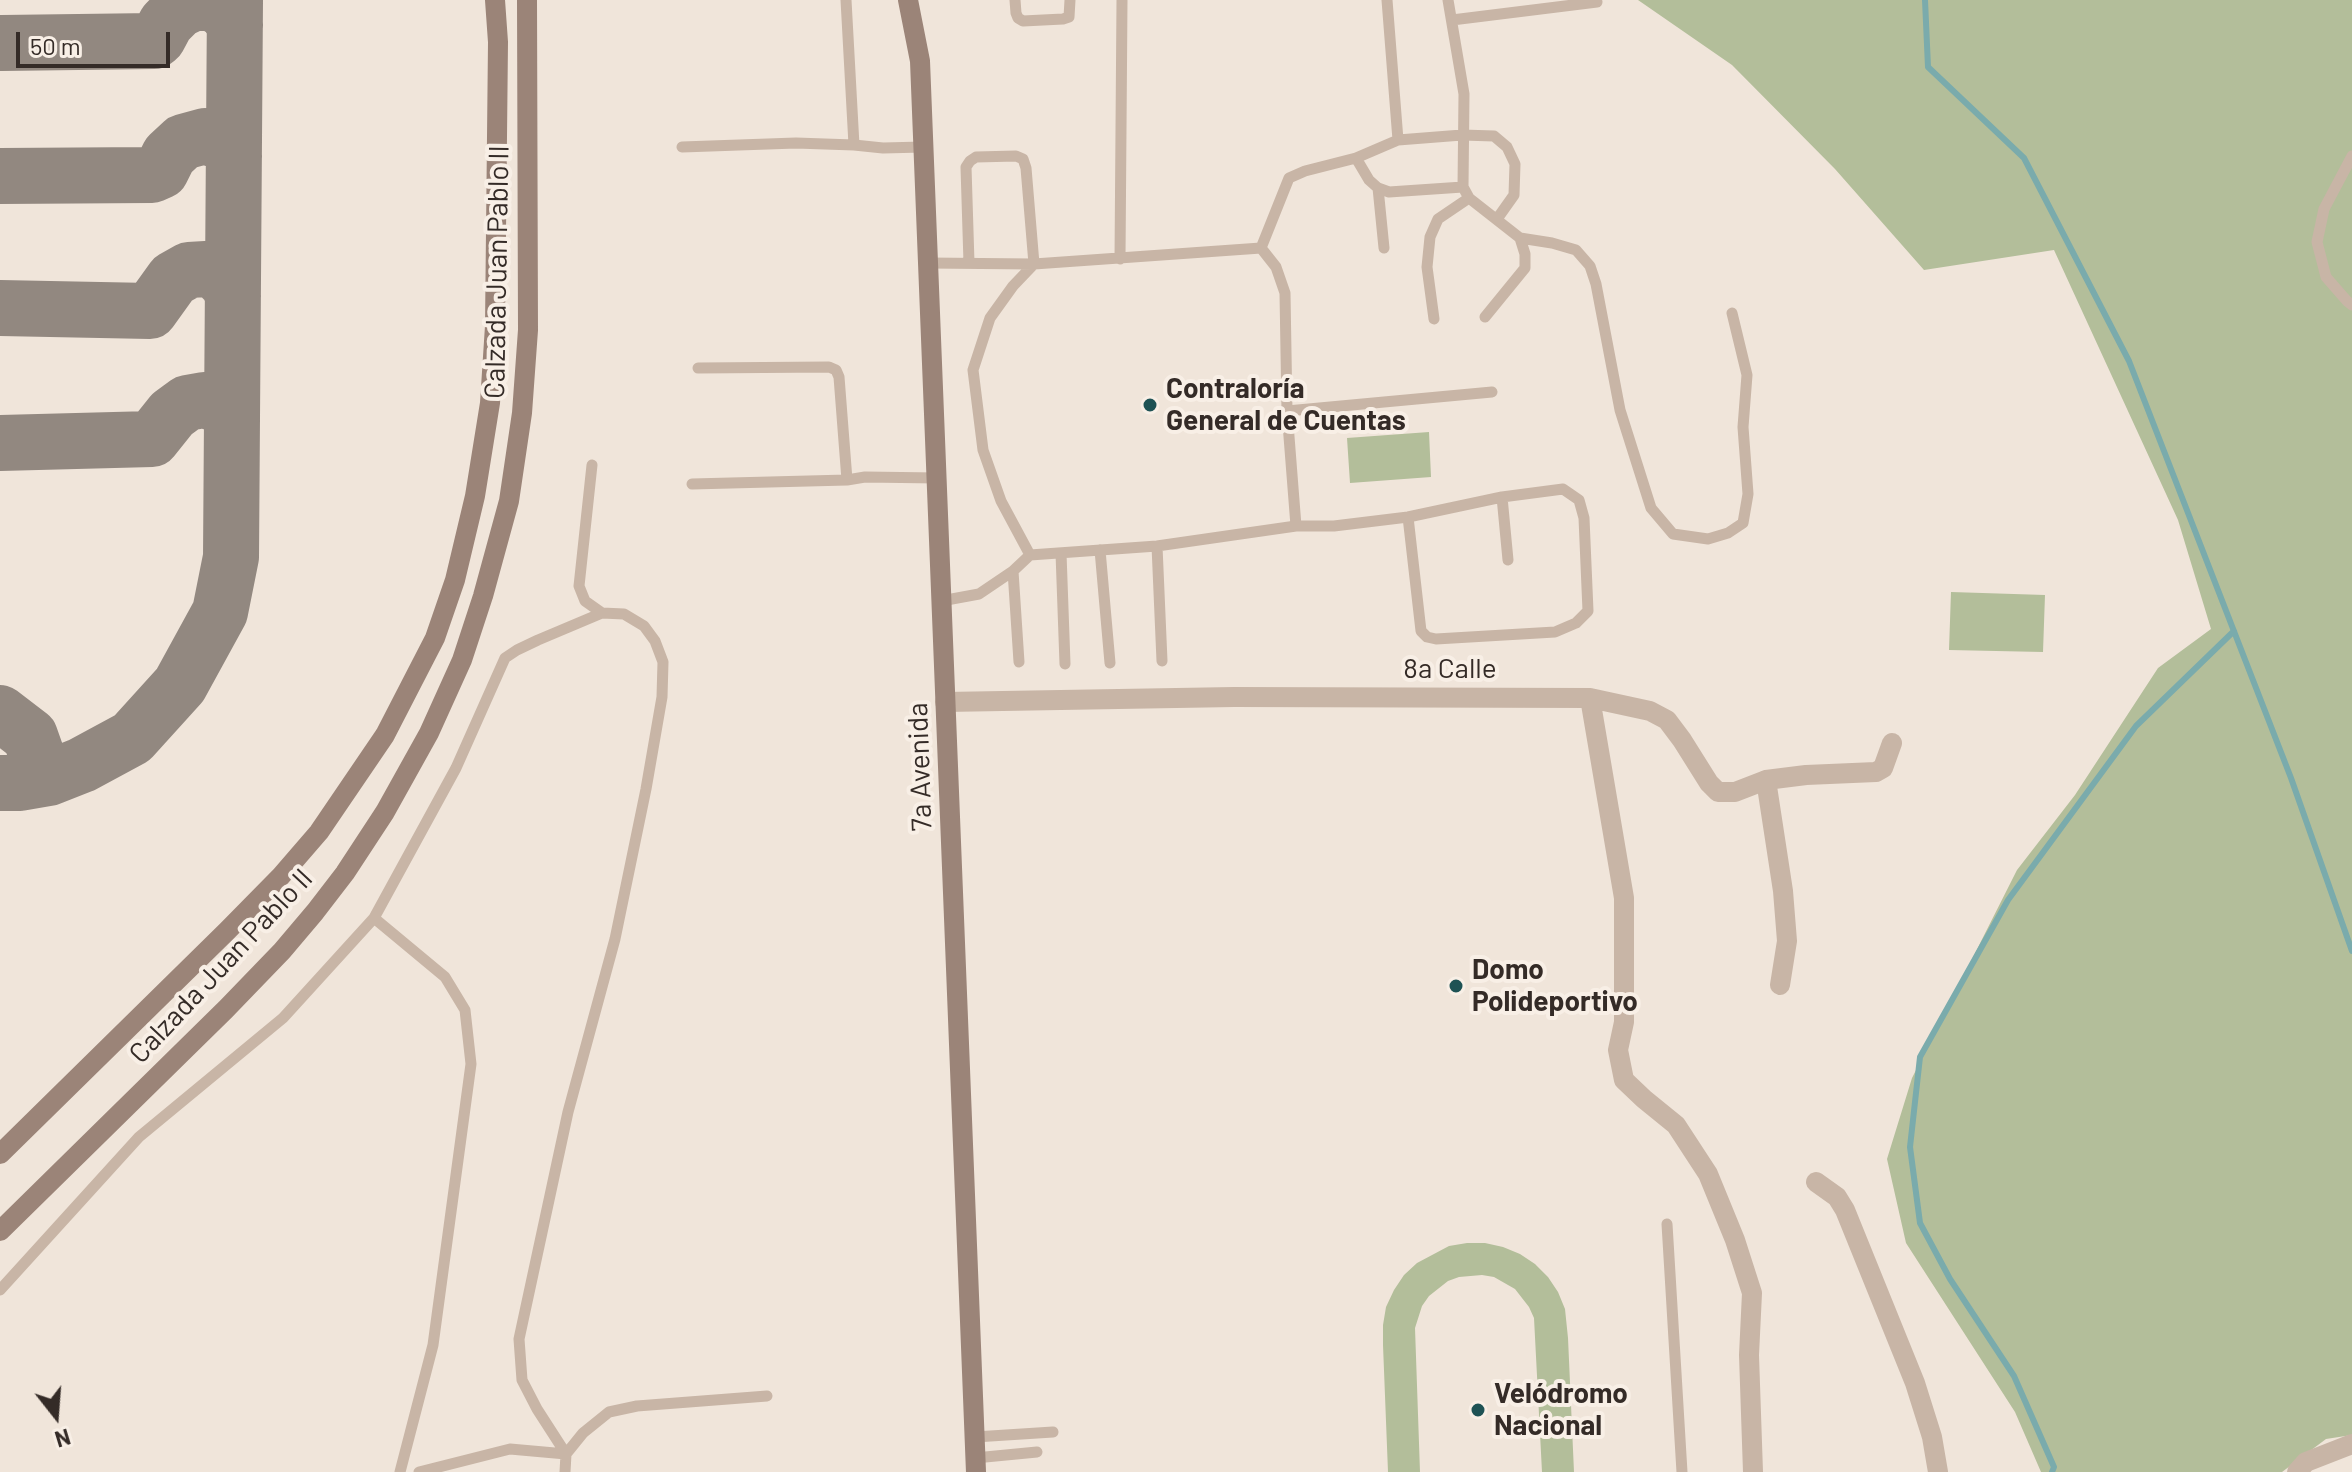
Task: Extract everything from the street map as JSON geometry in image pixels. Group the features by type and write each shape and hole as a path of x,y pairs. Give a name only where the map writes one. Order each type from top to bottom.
{"main road":[{"name":"Calzada Juan Pablo II","path":"0,1154 227,931 319,832 385,735 435,638 455,580 475,496 490,403 495,326 498,42 495,0"},
{"name":"Calzada Juan Pablo II","path":"0,1231 226,1009 315,912 385,812 429,733 462,660 509,501 522,413 528,330 527,0"},
{"name":"7a Avenida","path":"908,0 920,61"},
{"name":"7a Avenida","path":"919,0 976,1465"}],"street":[{"name":"8a Calle","path":"945,702 1234,697 1590,698 1650,711 1667,720 1718,792 1735,792 1766,780 1876,772 1883,768 1892,743"},
{"path":"1590,698 1624,898 1624,1022 1618,1050 1624,1080 1676,1125 1708,1174 1735,1240 1752,1293 1749,1355 1753,1472"},
{"path":"1766,780 1783,891 1787,941 1780,985"},
{"path":"1816,1182 1837,1197 1845,1210 1915,1383 1932,1437 1938,1472"},
{"path":"2297,1472 2306,1462 2352,1444"}],"lane":[{"path":"846,0 854,145"},
{"path":"1015,0 1016,13 1023,21 1069,17 1070,0"},
{"path":"1120,259 1122,0"},
{"path":"1387,0 1398,140"},
{"path":"1448,0 1464,94 1462,135 1466,192"},
{"path":"1452,20 1597,2"},
{"path":"1261,248 1289,178 1356,158 1398,140 1494,136 1507,147 1515,164 1514,195 1497,219"},
{"path":"682,147 796,143 923,147"},
{"path":"969,263 966,167 976,157 1016,156 1023,159 1034,264 990,318 973,370 983,450 1001,501 1030,555"},
{"path":"2352,156 2324,209 2317,242 2326,277 2352,305"},
{"path":"1356,158 1369,180 1378,188 1389,192 1466,192 1520,238 1576,250 1590,266 1620,410 1651,508 1673,534 1708,539 1728,533 1743,523 1748,494 1743,427 1747,375 1732,313"},
{"path":"1378,188 1384,248"},
{"path":"1434,319 1427,267 1430,237 1438,219 1466,192"},
{"path":"1485,317 1525,268 1520,238"},
{"path":"928,263 1034,264 1261,248"},
{"path":"1261,248 1276,267 1285,293 1287,411 1296,526"},
{"path":"698,368 829,367 836,370 847,480"},
{"path":"1287,411 1492,392"},
{"path":"592,465 579,586 585,601 602,613"},
{"path":"692,484 865,477 937,478"},
{"path":"941,601 979,594 1030,555 1157,546 1296,526 1334,526 1408,517 1502,497 1563,489 1579,500 1584,518 1588,611 1576,623 1555,632 1427,637 1421,631 1408,517"},
{"path":"1502,497 1508,560"},
{"path":"1157,546 1162,661"},
{"path":"1100,550 1110,663"},
{"path":"1061,553 1065,664"},
{"path":"1013,571 1019,662"},
{"path":"0,1290 139,1137 283,1018 374,918 456,768 505,658 602,613 624,614 644,626 655,641 663,662 662,697 615,939 568,1112 519,1339 522,1380 566,1454"},
{"path":"374,918 445,977 465,1010 471,1064 433,1345 400,1472"},
{"path":"1667,1224 1682,1472"},
{"path":"565,1472 566,1454 583,1433 609,1412 637,1406 767,1396"},
{"path":"975,1437 1053,1432"},
{"path":"419,1472 510,1449 566,1454"},
{"path":"976,1465 1037,1452"}],"green space":[{"path":"1638,0 2352,0 2352,1435 2326,1439 2282,1472 2041,1472 2015,1412 1906,1243 1887,1159 1912,1078 2017,870 2075,795 2158,668 2211,629 2178,520 2054,250 1924,270 1835,169 1732,65"},
{"path":"1429,432 1431,477 1350,483 1347,438"},
{"path":"1951,592 2045,595 2043,652 1949,650"},
{"path":"1485,1243 1520,1254 1548,1277 1558,1292 1565,1309 1568,1338 1574,1472 1542,1472 1534,1318 1529,1307 1515,1289 1494,1277 1482,1275 1448,1281 1422,1306 1415,1328 1420,1472 1388,1472 1383,1345 1386,1307 1404,1275 1417,1263 1449,1246"}],"waterway":[{"path":"1925,0 1928,67 2024,158 2129,361 2291,778 2352,951"},
{"path":"2052,1472 2054,1467 2014,1376 1950,1279 1920,1223 1910,1147 1920,1057 2008,900 2136,726 2234,631"}],"taxiway":[{"path":"0,783 49,778 82,765 132,738 180,685 220,612 231,557 235,0"},
{"path":"2,43 154,41 179,10 194,3 213,3 226,12 235,25"},
{"path":"0,176 152,175 161,171 169,155 183,142 205,136 222,142 234,156"},
{"path":"0,308 150,311 173,279 189,270 206,269 218,274 228,284 233,296"},
{"path":"0,443 152,439 172,414 187,403 204,400 220,405 232,417"},
{"path":"0,713 30,736 36,753 35,767 20,783"}],"place":[{"name":"Contraloría General de Cuentas","path":"1150,405"},
{"name":"Domo Polideportivo","path":"1456,986"},
{"name":"Velódromo Nacional","path":"1478,1410"}]}
